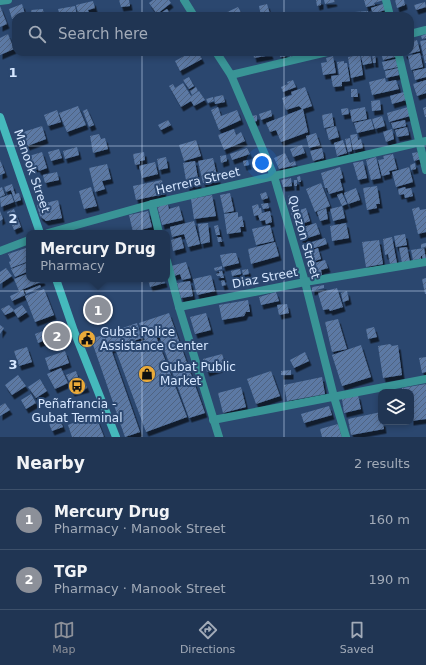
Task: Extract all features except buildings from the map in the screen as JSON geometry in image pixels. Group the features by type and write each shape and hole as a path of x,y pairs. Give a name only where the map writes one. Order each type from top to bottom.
{"main road":[{"name":"Manook Street","path":"0,117 39,230"},
{"path":"57,282 74,331 116,437"}],"street":[{"path":"0,1 8,0"},
{"path":"184,0 192,12"},
{"path":"386,0 389,12"},
{"path":"414,33 426,30"},
{"name":"Quezon Street","path":"219,56 231,75 274,176 305,282 334,397 346,437"},
{"path":"231,75 310,56"},
{"path":"399,56 423,142 426,170"},
{"name":"Herrera Street","path":"59,230 152,204 423,142"},
{"path":"152,204 158,230"},
{"path":"0,251 26,241"},
{"name":"Diaz Street","path":"180,307 305,282 426,262"},
{"path":"170,272 219,437"},
{"path":"213,420 426,379"}],"place":[{"name":"Mercury Drug","path":"98,310"},
{"name":"TGP","path":"57,336"},
{"name":"Gubat Police Assistance Center","path":"87,339"},
{"name":"Gubat Public Market","path":"147,374"},
{"name":"Peñafrancia - Gubat Terminal","path":"77,386"}]}
